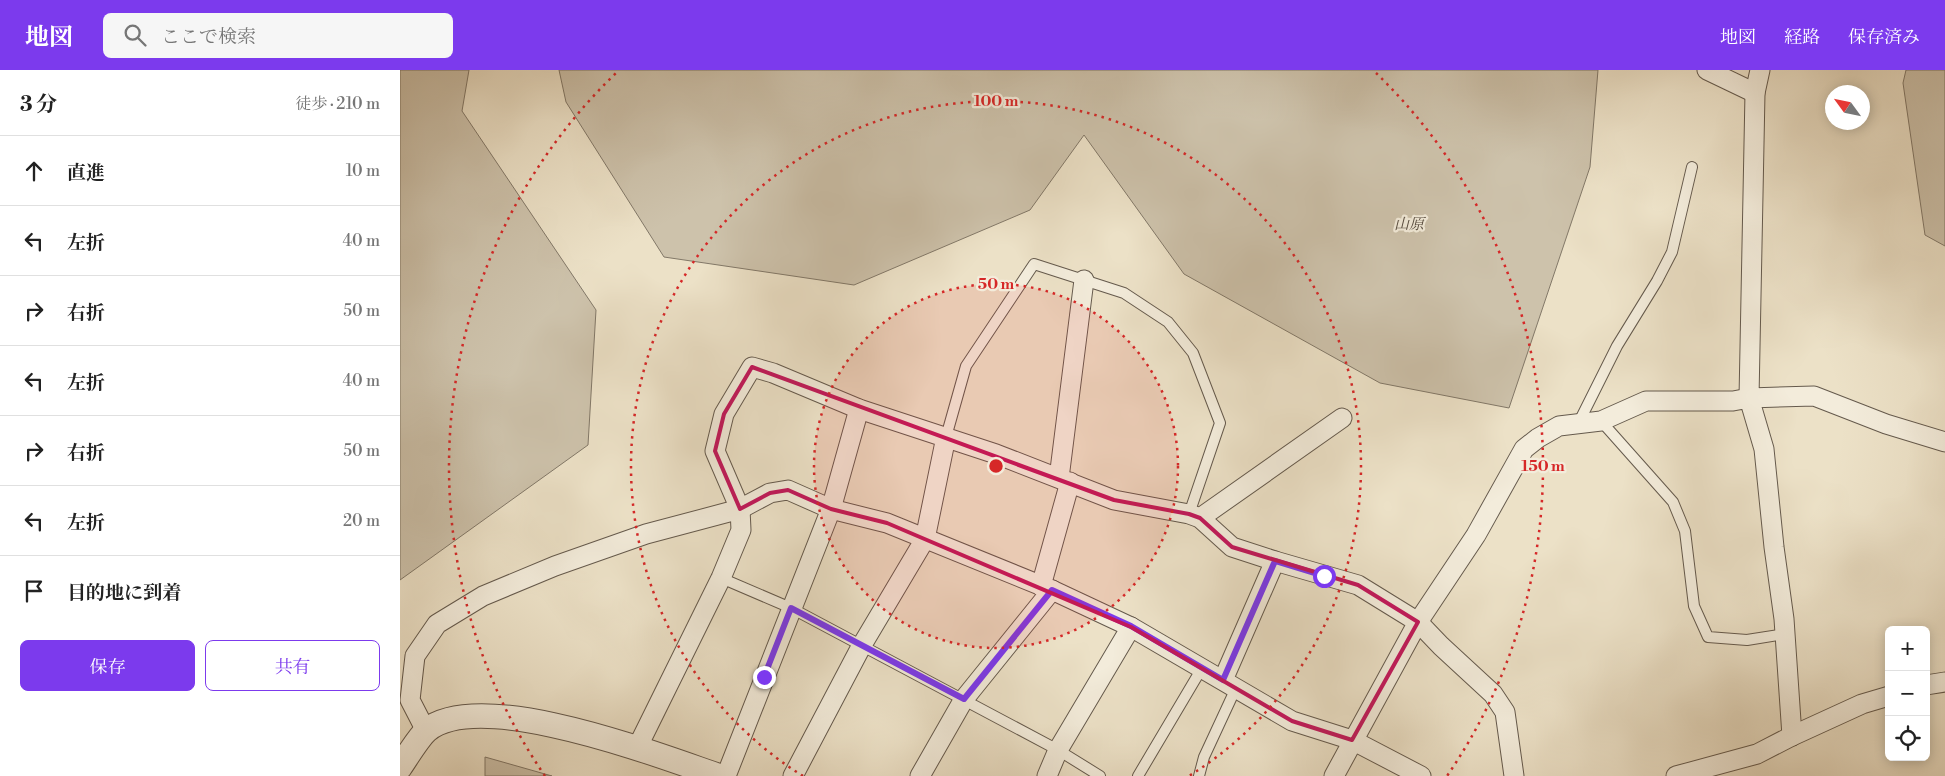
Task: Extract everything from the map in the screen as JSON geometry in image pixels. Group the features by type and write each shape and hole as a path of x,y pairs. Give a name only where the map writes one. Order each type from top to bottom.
{"street":[{"path":"1707,70 1755,93"},
{"path":"1760,70 1755,93 1750,398 1764,449 1785,634 1792,736"},
{"path":"920,776 964,699 1047,588 1064,480 1084,280"},
{"path":"637,748 721,578 741,530 740,509 715,450 724,414 752,367 773,373 860,409 996,454 1114,500 1195,516 1232,547 1358,585 1418,622 1493,694 1505,712 1514,776"},
{"path":"1334,776 1418,622 1476,535 1524,449 1538,438 1559,426 1602,421 1646,401 1733,401 1750,398 1814,396 1886,424 1945,442"},
{"path":"726,776 831,509 860,409"},
{"path":"1195,516 1342,418"},
{"path":"793,776 862,645 925,539 946,437"},
{"path":"426,731 410,700 415,656 437,624 483,596 555,566 646,534 740,509 770,493 788,490 831,509 887,523 1047,588 1131,626 1292,721 1352,740 1421,776"},
{"path":"1229,684 1275,561"},
{"path":"1047,776 1058,750 1131,626"},
{"path":"1930,684 1945,682"},
{"path":"1676,776 1756,754 1862,704 1885,697"},
{"path":"400,767 426,731 454,718 484,715 536,721 637,748 719,776"}],"lane":[{"path":"1578,424 1617,346 1657,282 1672,252 1692,167"},
{"path":"946,437 966,366 1034,264 1124,293 1168,322 1193,353 1220,423 1195,516"},
{"path":"1602,421 1673,502 1685,531 1694,606 1708,637 1746,640 1785,634"},
{"path":"721,578 791,608 862,645 1058,750 1100,776"},
{"path":"1138,776 1202,668"},
{"path":"1199,776 1229,684"}],"highlighted area":[{"path":"752,367 1114,500 1189,514 1200,518 1232,547 1358,585 1418,622 1352,740 1292,721 1131,627 887,523 831,509 788,490 770,493 740,509 715,451 724,414"}],"green space":[{"path":"400,70 469,70 462,111 596,310 588,445 400,580"},
{"name":"山原","path":"559,70 1598,70 1590,167 1509,408 1380,383 1184,274 1084,135 1030,210 854,285 664,257 566,102"},
{"path":"1906,70 1945,70 1945,246 1925,235 1903,83"},
{"path":"485,757 552,776 485,776"}],"route":[{"path":"764,677 791,608 964,699 1052,590 1131,626 1223,680 1275,561 1324,576"}]}
